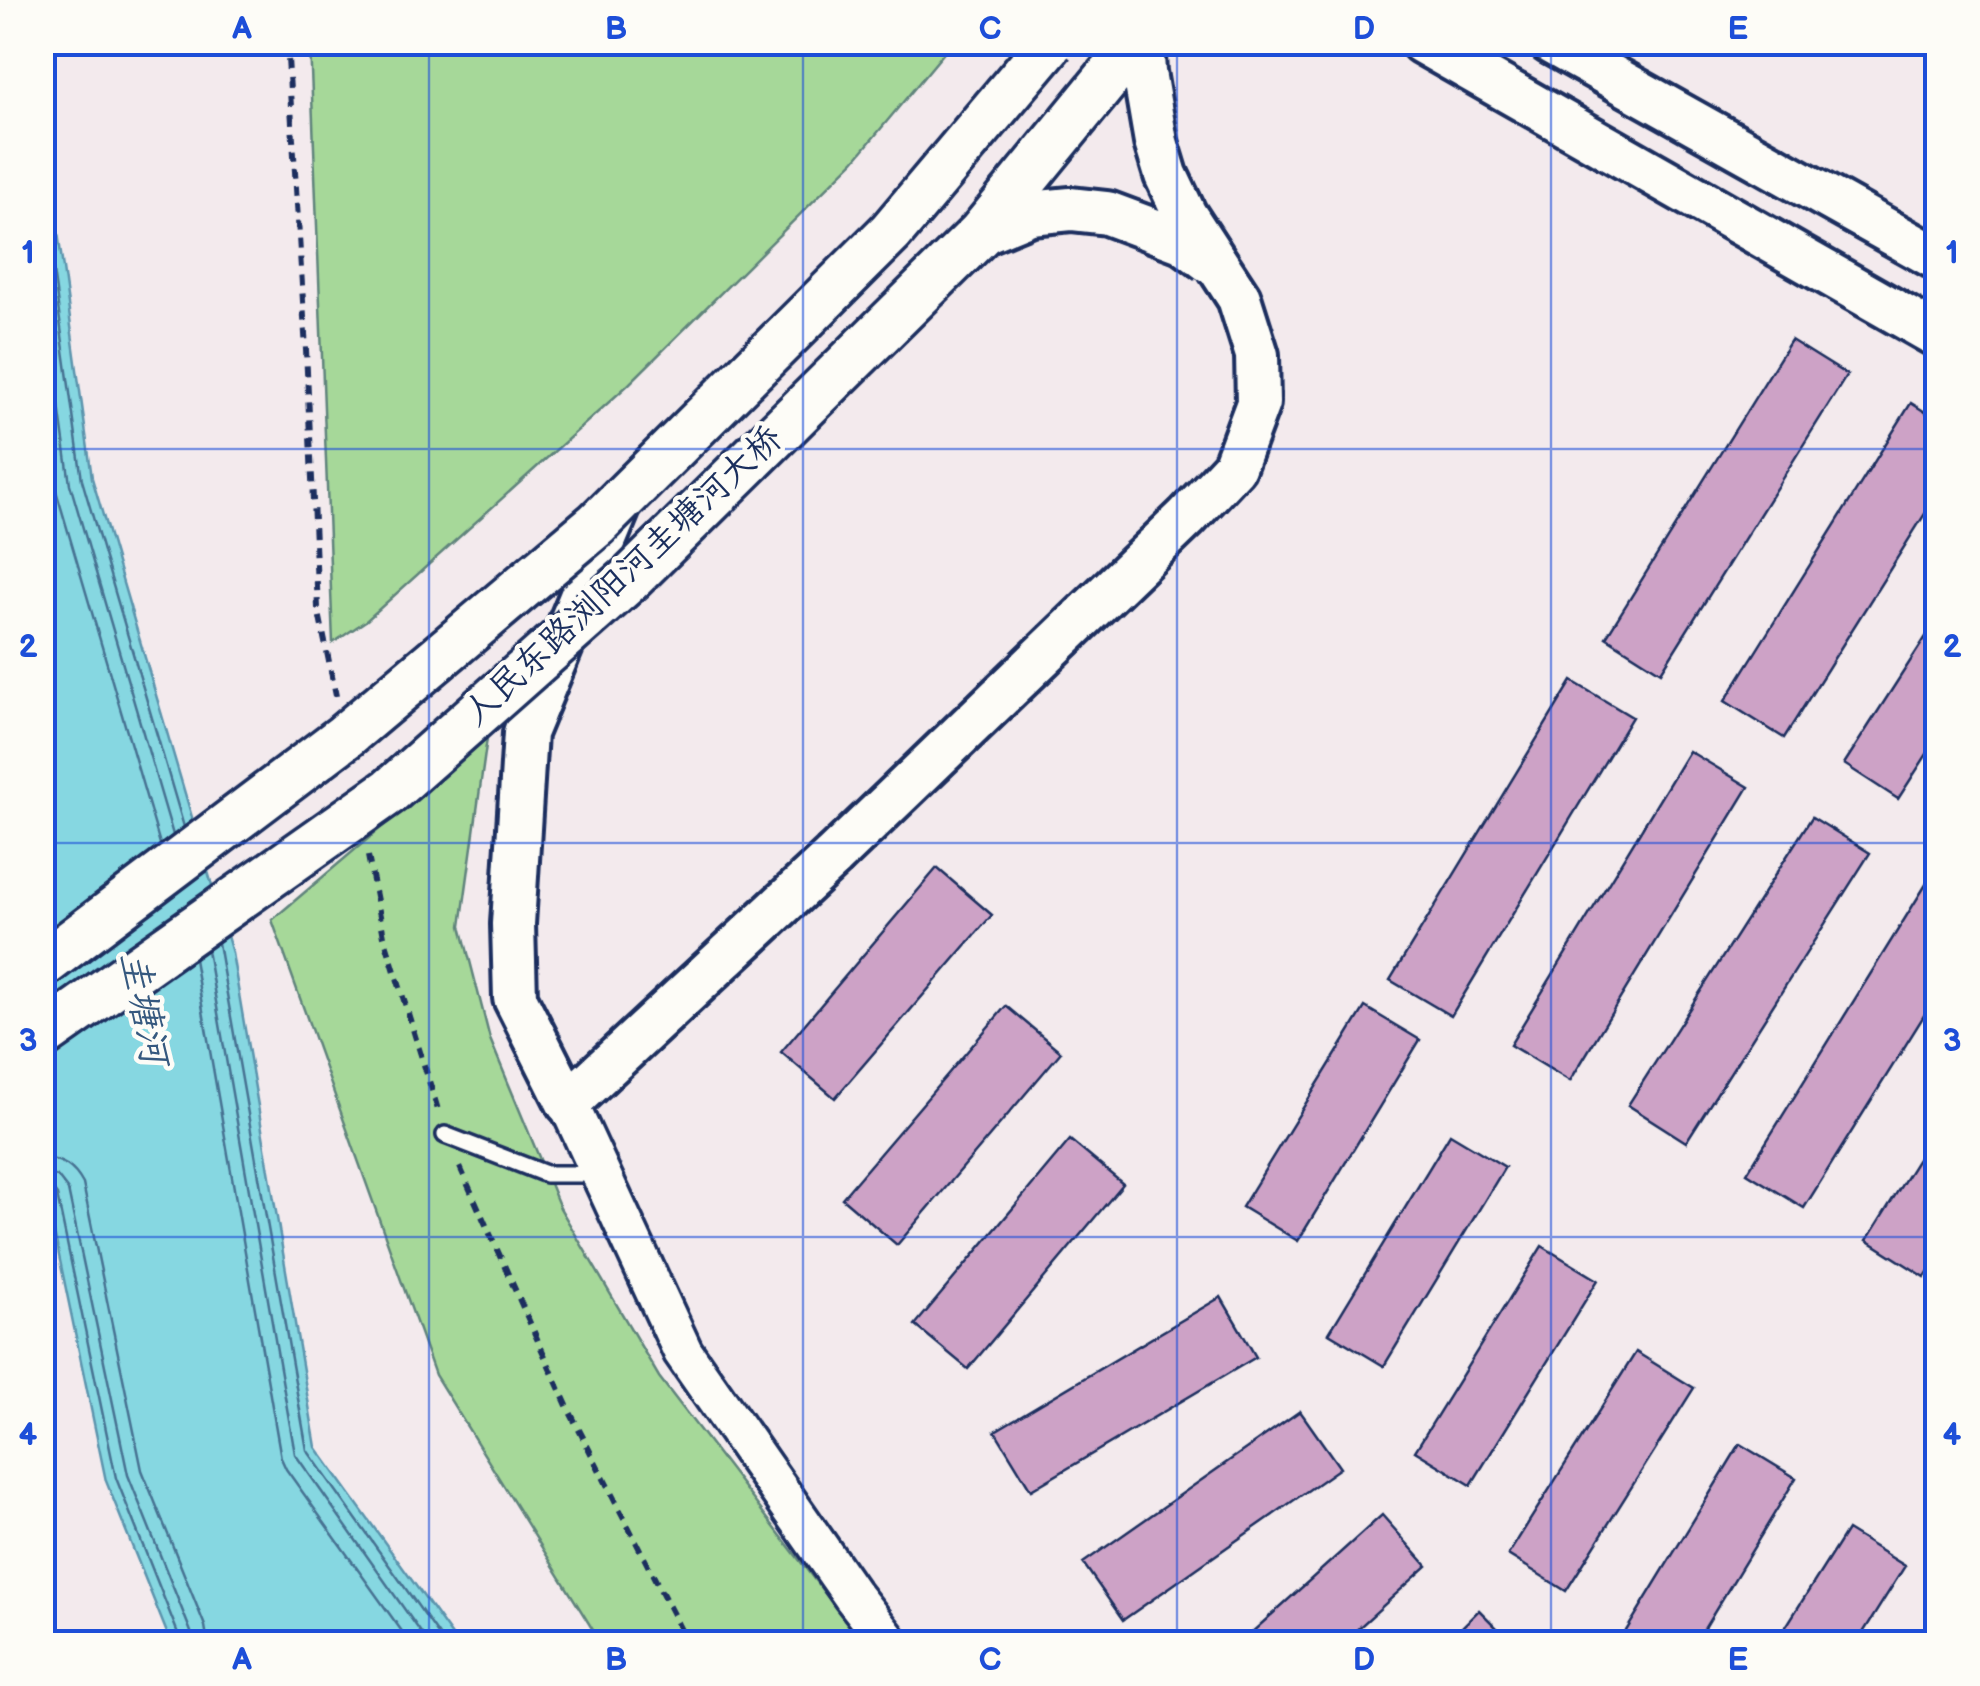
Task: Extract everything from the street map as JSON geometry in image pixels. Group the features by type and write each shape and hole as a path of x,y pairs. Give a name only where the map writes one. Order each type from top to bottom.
{"main road":[{"path":"1040,42 625,489 525,733 512,924 515,998 568,1103 834,857 1173,531 1234,466 1258,403 1257,356 1239,298 1184,215 1166,175 1156,142 1140,42"},
{"name":"人民东路浏阳河圭塘河大桥","path":"42,964 344,736 597,524 891,232 1051,42"},
{"name":"人民东路浏阳河圭塘河大桥","path":"42,1036 390,791 632,576 980,232 1140,42"},
{"path":"1422,42 1938,336"},
{"path":"1550,42 1938,259"},
{"path":"980,232 1030,213 1071,209 1107,213 1182,241 1218,268"}],"street":[{"path":"568,1103 683,1352 852,1596 890,1644"}],"lane":[{"path":"446,1135 546,1174 601,1174"}],"path":[{"path":"287,42 318,608 337,704"},
{"path":"364,840 384,936 446,1135 569,1410 688,1644"}],"green space":[{"path":"952,42 854,161 628,385 367,620 333,643 310,43"},
{"path":"487,738 461,926 490,1039 560,1208 659,1377 863,1643 601,1643 435,1375 272,920"}],"water":[{"name":"圭塘河","path":"42,117 92,478 232,953 316,1447 457,1643 171,1643 106,1481 42,1174"}],"building":[{"path":"1791,340 1847,375 1661,672 1606,637"},
{"path":"1911,403 1938,420 1938,493 1784,738 1725,701"},
{"path":"1938,618 1938,737 1898,799 1844,764"},
{"path":"1572,681 1632,717 1451,1016 1390,980"},
{"path":"1689,751 1749,787 1570,1081 1510,1045"},
{"path":"1812,817 1870,853 1686,1142 1628,1105"},
{"path":"937,868 992,915 835,1098 781,1052"},
{"path":"1930,878 1938,882 1938,993 1804,1208 1747,1173"},
{"path":"1006,1006 1061,1052 897,1245 842,1198"},
{"path":"1365,1007 1420,1040 1298,1241 1242,1207"},
{"path":"1938,1127 1938,1256 1925,1277 1867,1240"},
{"path":"1450,1134 1505,1167 1384,1366 1329,1333"},
{"path":"1070,1140 1123,1184 968,1369 915,1325"},
{"path":"1542,1246 1598,1280 1471,1485 1415,1451"},
{"path":"1221,1297 1256,1357 1031,1490 995,1431"},
{"path":"1636,1352 1694,1388 1566,1591 1508,1555"},
{"path":"1300,1411 1340,1468 1123,1620 1083,1563"},
{"path":"1740,1444 1796,1478 1695,1644 1618,1644"},
{"path":"1382,1515 1427,1566 1341,1644 1239,1644"},
{"path":"1847,1530 1905,1566 1856,1644 1775,1644"},
{"path":"1479,1610 1513,1644 1445,1644"}]}
